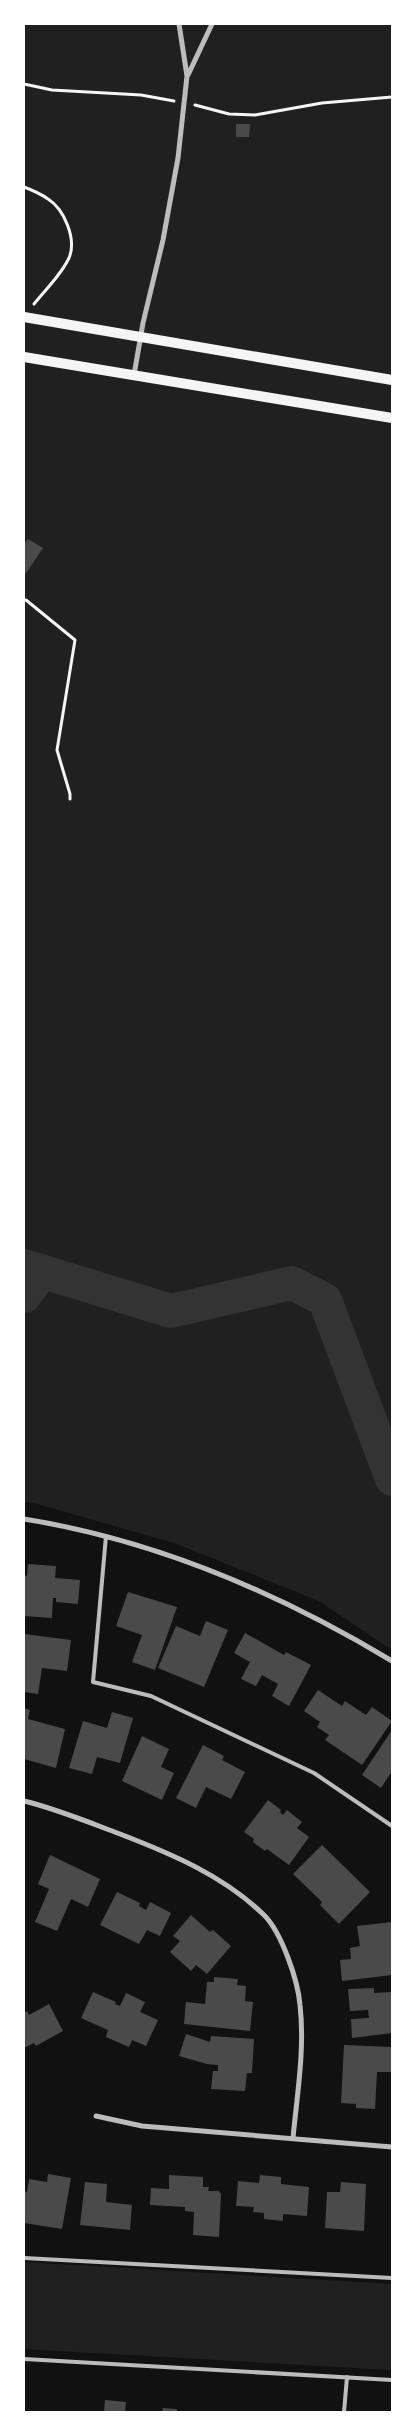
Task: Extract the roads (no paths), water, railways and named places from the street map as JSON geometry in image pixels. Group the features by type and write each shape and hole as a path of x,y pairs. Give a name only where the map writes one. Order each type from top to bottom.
{"main road":[{"path":"24,317 392,380"},
{"path":"24,357 392,418"}],"street":[{"path":"134,375 163,240 178,158 187,76 179,24"},
{"path":"187,76 212,24"},
{"path":"24,1519 106,1536 204,1568 280,1600 355,1639 392,1661"},
{"path":"24,1801 57,1809 172,1854 223,1882 266,1916 290,1958 300,2005 301,2042 293,2138"},
{"path":"96,2116 142,2126 392,2147"}],"lane":[{"path":"106,1536 93,1682 151,1696 314,1773 392,1826"},
{"path":"24,2258 392,2278"},
{"path":"24,2359 392,2380"},
{"path":"344,2412 347,2378"}],"waterway":[{"path":"24,1266 171,1311 292,1283 325,1300 392,1479"},
{"path":"24,1296 42,1272"}]}
